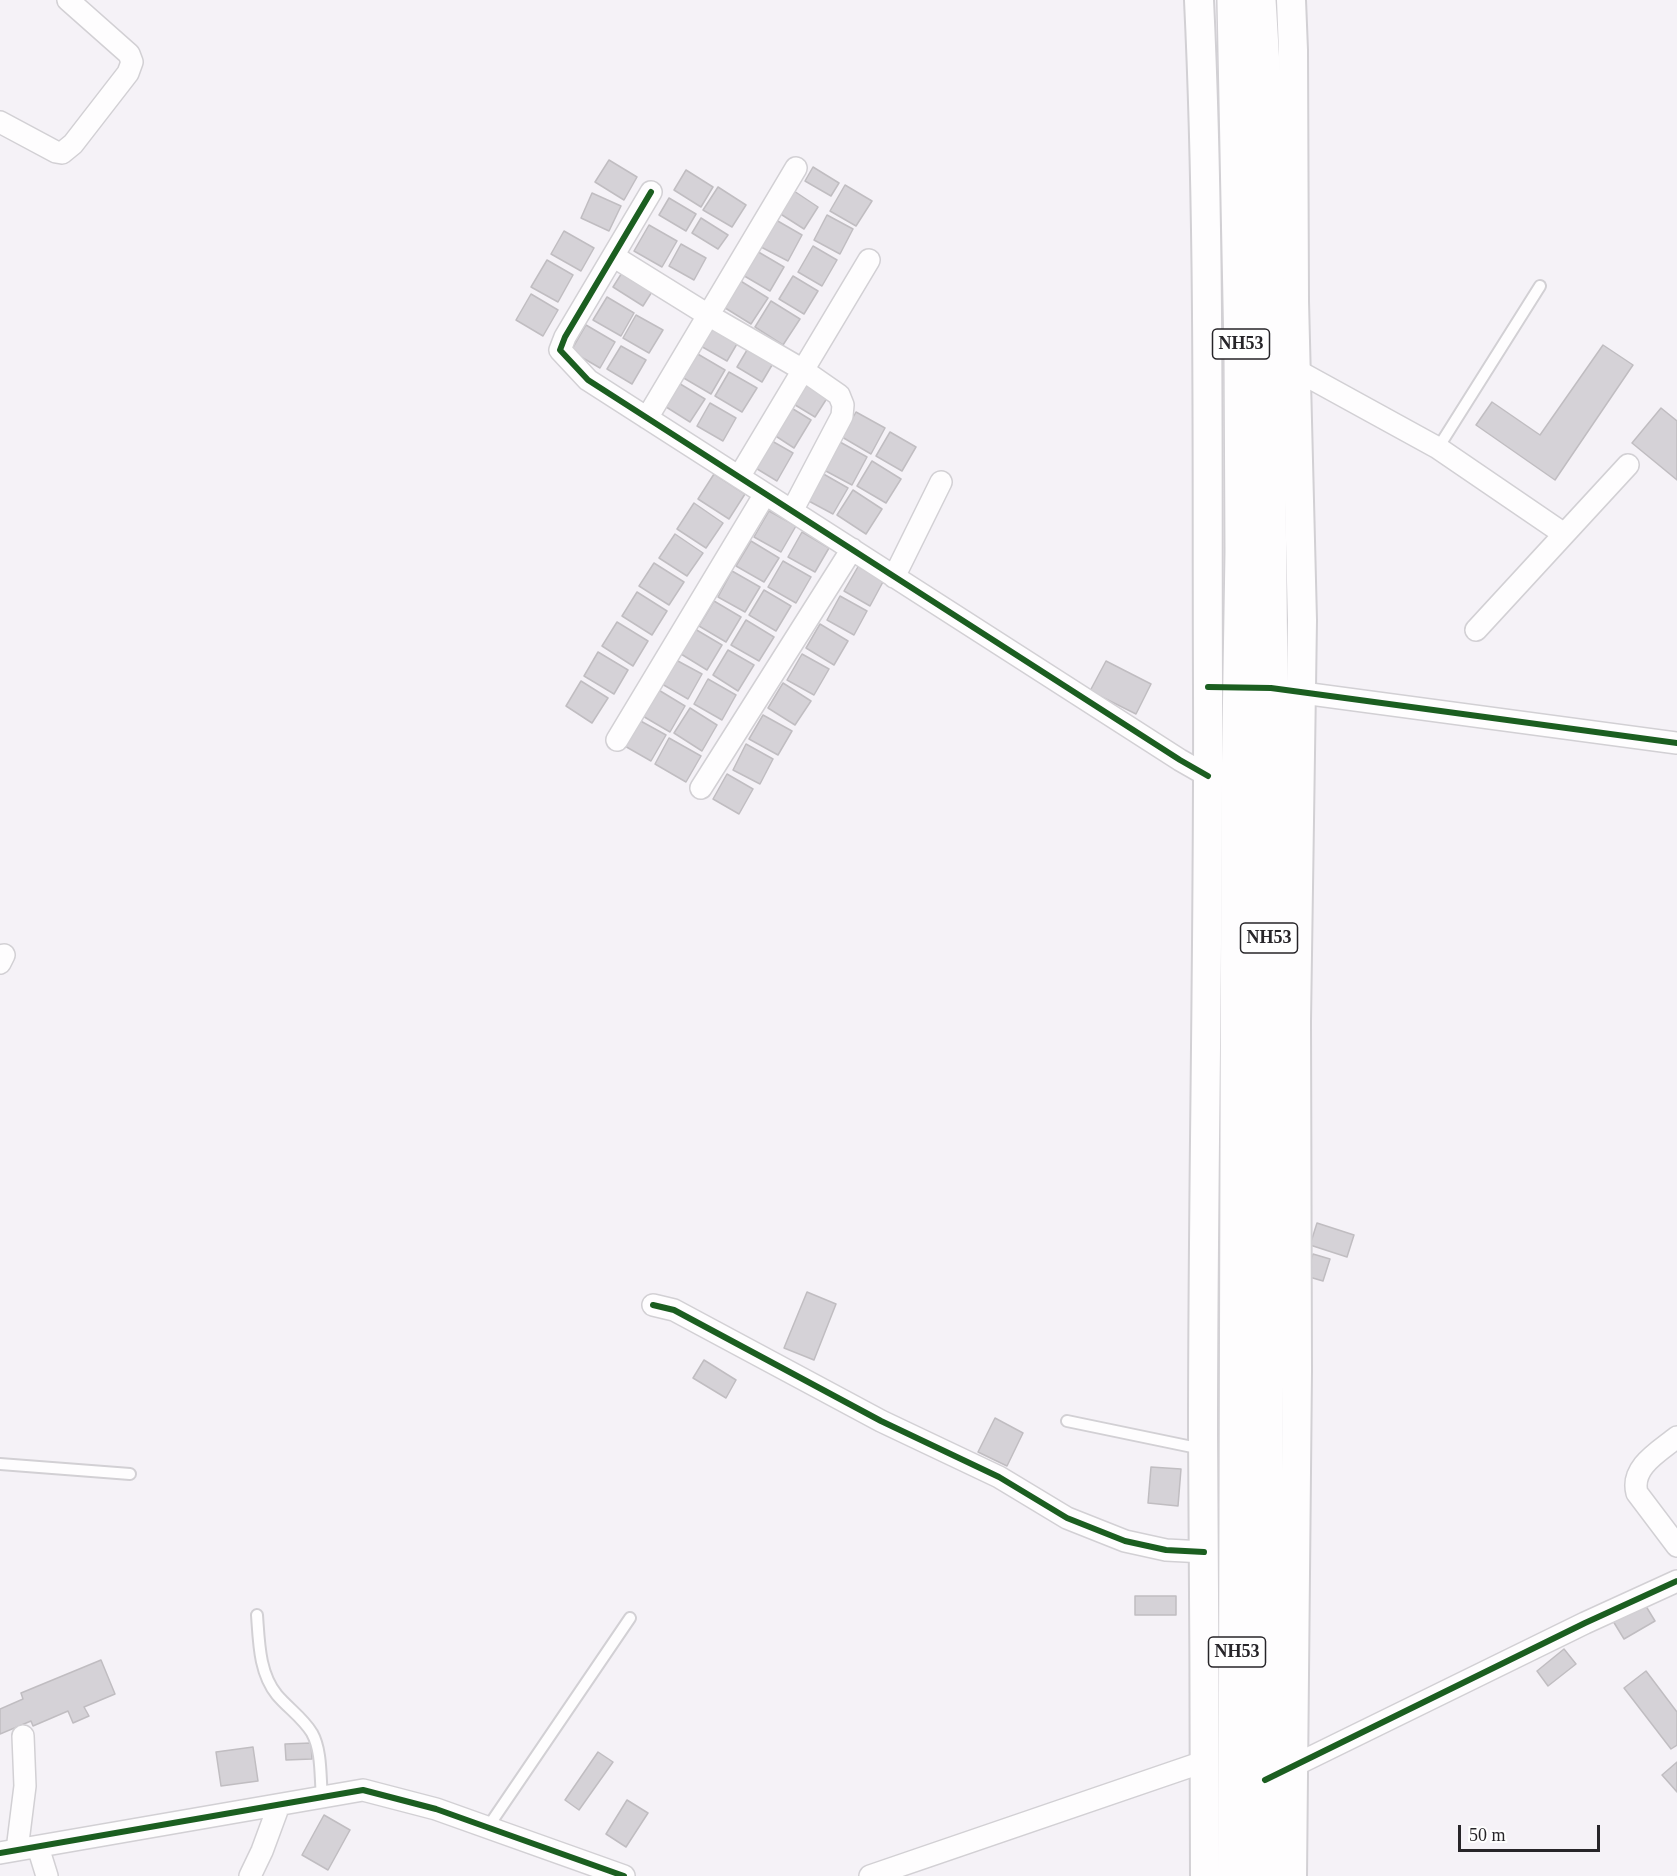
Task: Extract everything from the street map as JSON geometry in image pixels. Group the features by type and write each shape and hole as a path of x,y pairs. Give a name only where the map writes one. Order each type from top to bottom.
{"highway":[{"name":"NH53","path":"1234,0 1241,352 1242,552 1224,687 1235,1876"},
{"name":"NH53","path":"1259,0 1265,98 1286,691 1266,1462 1267,1740 1263,1876"}],"main road":[{"path":"1199,0 1206,290 1224,687 1208,776 1204,1449 1205,1876"},
{"path":"1291,0 1302,620 1286,691 1296,1021 1297,1371 1292,1876"}],"street":[{"path":"0,122 62,153 73,144 128,73 132,62 129,54 69,0"},
{"path":"647,418 796,168"},
{"path":"651,192 565,337 560,350 588,380 1208,776"},
{"path":"613,256 803,370 839,395 843,405 842,416 792,511"},
{"path":"739,477 869,260"},
{"path":"1296,370 1438,448 1564,534"},
{"path":"1476,630 1628,465"},
{"path":"894,577 941,482"},
{"path":"617,740 765,494"},
{"path":"701,788 852,549"},
{"path":"1224,687 1286,691 1677,743"},
{"path":"653,1305 674,1310 881,1421 999,1477 1067,1518 1125,1541 1166,1550 1204,1552"},
{"path":"1677,1437 1637,1473 1635,1485 1636,1492 1677,1546"},
{"path":"1265,1780 1585,1623 1677,1581"},
{"path":"24,1736 25,1786 8,1852 363,1790 436,1809 624,1876"},
{"path":"870,1876 1206,1761"},
{"path":"250,1876 279,1805"},
{"path":"38,1847 47,1876"}],"lane":[{"path":"1438,448 1540,286"},
{"path":"1067,1421 1204,1449"},
{"path":"0,1464 130,1474"},
{"path":"257,1615 260,1653 266,1676 277,1695 296,1712 312,1734 318,1749 322,1797"},
{"path":"488,1827 630,1618"}],"building":[{"path":"609,160 637,177 624,200 595,182"},
{"path":"813,167 839,183 831,196 805,181"},
{"path":"686,170 713,187 701,207 674,190"},
{"path":"845,185 872,201 856,226 830,211"},
{"path":"718,187 746,205 732,227 703,210"},
{"path":"794,191 818,207 804,229 779,213"},
{"path":"592,193 621,206 609,231 581,218"},
{"path":"669,198 696,214 686,231 659,215"},
{"path":"827,215 853,229 840,254 814,240"},
{"path":"701,218 728,235 718,249 692,233"},
{"path":"776,220 802,235 788,261 761,247"},
{"path":"649,225 677,241 662,267 634,251"},
{"path":"564,231 594,248 581,271 551,254"},
{"path":"681,244 706,258 694,280 669,266"},
{"path":"813,246 837,260 822,286 798,272"},
{"path":"755,250 784,267 770,291 741,274"},
{"path":"547,260 573,275 558,302 531,287"},
{"path":"625,268 655,287 643,306 613,287"},
{"path":"793,276 818,291 804,314 779,299"},
{"path":"739,280 768,298 751,324 722,306"},
{"path":"531,294 558,310 543,336 516,320"},
{"path":"607,297 634,313 621,336 593,320"},
{"path":"771,301 800,319 783,345 755,327"},
{"path":"636,315 663,330 649,353 623,338"},
{"path":"713,321 741,337 727,361 699,345"},
{"path":"586,325 615,342 600,368 571,351"},
{"path":"750,345 775,360 762,382 737,367"},
{"path":"1603,345 1633,365 1555,480 1476,425 1492,402 1540,435"},
{"path":"621,346 646,360 632,384 607,369"},
{"path":"696,353 725,370 711,394 682,377"},
{"path":"729,372 757,388 742,412 715,396"},
{"path":"802,375 831,392 815,417 787,400"},
{"path":"677,382 705,399 690,422 663,405"},
{"path":"710,403 736,418 723,441 697,426"},
{"path":"785,404 811,420 794,448 768,431"},
{"path":"1661,408 1677,421 1677,480 1632,443"},
{"path":"856,412 885,428 871,454 842,437"},
{"path":"890,432 916,447 902,471 876,456"},
{"path":"765,437 793,453 777,481 749,464"},
{"path":"840,442 867,457 852,485 824,470"},
{"path":"872,461 901,479 886,503 857,486"},
{"path":"820,472 848,488 833,514 805,499"},
{"path":"714,474 745,494 729,519 698,499"},
{"path":"853,490 882,509 866,534 837,515"},
{"path":"694,503 723,523 706,548 677,529"},
{"path":"769,511 796,526 781,552 754,537"},
{"path":"802,532 829,548 815,572 788,557"},
{"path":"675,534 703,553 687,576 659,558"},
{"path":"751,541 779,558 764,582 736,566"},
{"path":"783,561 811,577 796,603 768,587"},
{"path":"654,563 684,582 669,605 639,586"},
{"path":"859,565 884,580 870,606 844,591"},
{"path":"732,571 760,587 745,612 718,597"},
{"path":"764,590 791,606 776,631 749,615"},
{"path":"637,592 667,611 652,635 622,616"},
{"path":"840,596 867,611 854,635 827,620"},
{"path":"714,601 741,617 726,642 699,626"},
{"path":"746,620 774,637 759,661 731,645"},
{"path":"617,622 648,641 633,666 602,646"},
{"path":"820,624 848,641 834,665 806,648"},
{"path":"695,629 722,645 707,670 681,654"},
{"path":"728,650 754,665 738,691 713,675"},
{"path":"598,652 628,670 614,694 584,676"},
{"path":"802,654 829,669 814,695 787,680"},
{"path":"676,660 702,674 688,699 662,684"},
{"path":"1106,661 1151,684 1136,714 1090,691"},
{"path":"708,679 736,695 722,720 694,704"},
{"path":"581,681 608,698 592,723 566,706"},
{"path":"783,683 811,701 795,725 768,708"},
{"path":"657,689 685,706 670,732 641,715"},
{"path":"690,708 717,725 702,751 674,733"},
{"path":"763,715 792,731 778,755 749,739"},
{"path":"637,719 666,735 651,761 623,745"},
{"path":"669,738 701,756 686,782 655,764"},
{"path":"746,744 773,759 760,784 733,770"},
{"path":"727,774 753,789 739,814 713,799"},
{"path":"1317,1223 1354,1235 1347,1257 1310,1245"},
{"path":"1313,1254 1330,1259 1323,1281 1306,1276"},
{"path":"807,1292 836,1304 814,1360 784,1348"},
{"path":"704,1360 736,1380 726,1398 693,1378"},
{"path":"995,1418 1023,1433 1007,1466 978,1452"},
{"path":"1151,1467 1181,1469 1178,1506 1148,1503"},
{"path":"1135,1596 1176,1596 1176,1615 1135,1615"},
{"path":"1644,1603 1655,1621 1624,1639 1613,1621"},
{"path":"1564,1649 1576,1664 1548,1686 1537,1671"},
{"path":"101,1660 115,1694 84,1707 89,1716 73,1723 68,1711 33,1726 31,1721 0,1734 0,1709 23,1699 21,1693"},
{"path":"1646,1671 1677,1712 1677,1745 1671,1749 1624,1688"},
{"path":"311,1743 312,1759 286,1760 285,1744"},
{"path":"253,1747 258,1781 221,1786 216,1752"},
{"path":"598,1752 613,1762 579,1810 565,1800"},
{"path":"1677,1762 1677,1792 1662,1775"},
{"path":"627,1800 648,1813 626,1847 606,1834"},
{"path":"324,1815 350,1830 328,1870 302,1855"}],"cycle path":[{"path":"651,192 565,337 560,350 588,380 1208,776"},
{"path":"1208,687 1271,688 1677,743"},
{"path":"653,1305 674,1310 881,1421 999,1477 1067,1518 1125,1541 1166,1550 1204,1552"},
{"path":"1265,1780 1585,1623 1677,1581"},
{"path":"0,1853 363,1790 436,1809 624,1876"}]}
